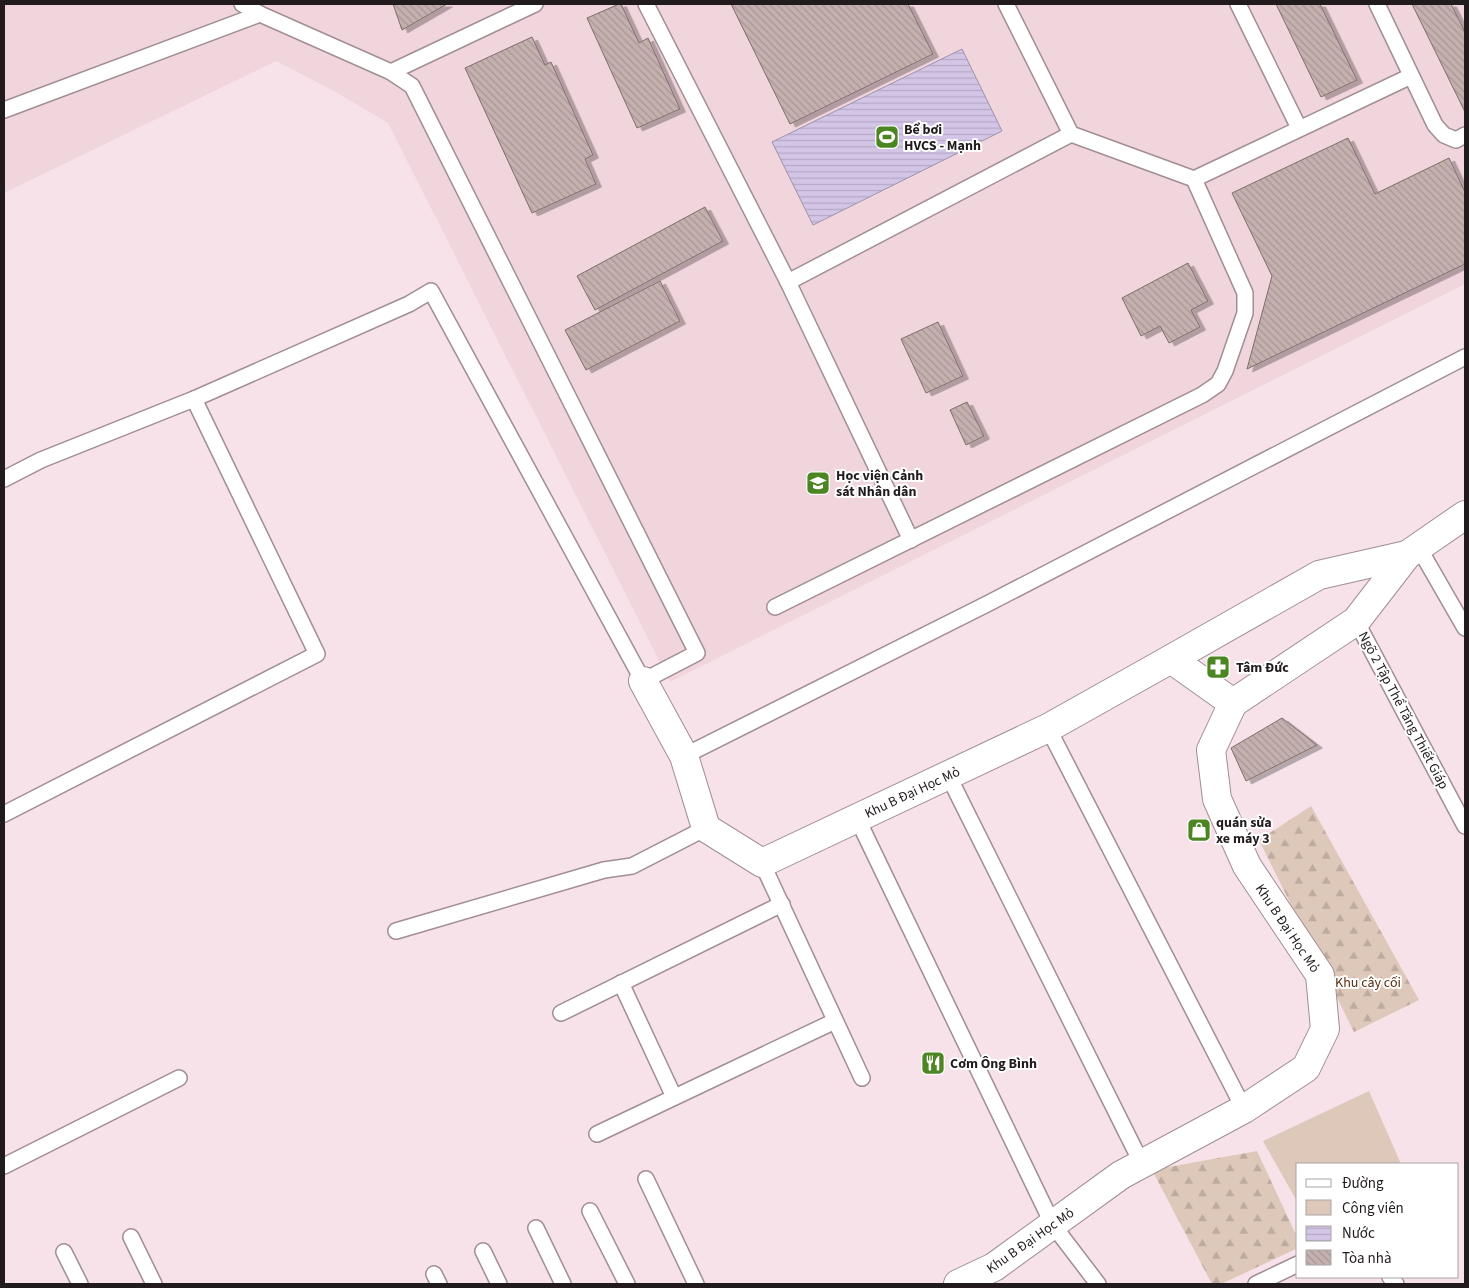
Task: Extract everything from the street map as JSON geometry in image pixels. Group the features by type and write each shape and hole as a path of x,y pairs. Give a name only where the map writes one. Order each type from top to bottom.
{"street":[{"name":"Khu B Đại Học Mỏ","path":"762,863 1048,728 1319,575 1413,552 1465,514"},
{"path":"1172,659 1233,703 1356,621 1413,552"},
{"path":"643,682 684,756 706,828 762,863"},
{"name":"Khu B Đại Học Mỏ","path":"958,1284 994,1267 1053,1226 1121,1174 1244,1109 1306,1068 1325,1029 1320,975 1247,866 1217,799 1211,750 1233,703"}],"lane":[{"path":"4,479 41,460 194,399 409,304 431,291 643,682 697,653 412,86 392,72 260,14 242,4"},
{"path":"392,72 535,4"},
{"path":"646,4 788,282 912,540"},
{"path":"776,607 1202,395 1218,384 1225,371 1245,313 1245,293 1194,179 1072,134 1006,4"},
{"path":"1238,4 1299,128"},
{"path":"1377,4 1435,125 1444,135 1456,140 1465,135"},
{"path":"4,110 260,14"},
{"path":"1194,179 1411,76"},
{"path":"788,282 1072,134"},
{"path":"684,756 1004,595 1465,357"},
{"path":"4,814 317,654 194,399"},
{"path":"1413,552 1465,628"},
{"name":"Ngõ 2 Tập Thể Tăng Thiết Giáp","path":"1356,621 1465,826"},
{"path":"1048,728 1244,1109"},
{"path":"948,775 1141,1162"},
{"path":"857,818 1053,1226 1098,1284"},
{"path":"396,931 604,870 632,866 706,828"},
{"path":"762,863 862,1078"},
{"path":"561,1013 782,904"},
{"path":"621,983 674,1097"},
{"path":"597,1134 835,1021"},
{"path":"4,1166 179,1078"},
{"path":"646,1179 696,1284"},
{"path":"590,1210 627,1284"},
{"path":"536,1228 563,1284"},
{"path":"131,1237 154,1284"},
{"path":"483,1251 499,1284"},
{"path":"64,1252 80,1284"},
{"path":"1256,1284 1296,1265"}],"shaded area":[{"name":"Học viện Cảnh sát Nhân dân","path":"4,4 1465,4 1465,284 670,682 388,123 334,91 276,61 4,193"}],"green space":[{"name":"Khu cây cối","path":"1311,806 1419,1000 1354,1032 1259,840"},
{"path":"1369,1091 1401,1163 1296,1163 1296,1199 1263,1141"},
{"path":"1257,1151 1296,1235 1296,1249 1221,1284 1212,1284 1152,1170"}],"water":[{"name":"Bể bơi HVCS - Mạnh","path":"962,49 1002,131 813,225 772,142"}],"building":[{"path":"393,4 447,4 402,30"},
{"path":"621,4 639,43 648,38 680,109 637,128 587,18"},
{"path":"731,4 908,4 933,54 790,124"},
{"path":"1276,4 1320,4 1357,80 1321,97"},
{"path":"1412,4 1451,4 1465,32 1465,112"},
{"path":"532,37 545,65 551,62 593,155 585,159 596,184 532,213 465,68"},
{"path":"1348,138 1375,194 1449,158 1465,192 1465,264 1247,369 1272,276 1232,193"},
{"path":"705,207 723,241 595,310 577,276"},
{"path":"1188,263 1208,301 1191,310 1200,327 1169,343 1160,326 1141,336 1122,298"},
{"path":"660,281 680,321 586,370 565,330"},
{"path":"938,322 963,376 926,393 901,339"},
{"path":"967,402 984,436 966,445 950,410"},
{"path":"1282,718 1317,745 1246,781 1231,748"}],"place":[{"name":"Bể bơi HVCS - Mạnh","path":"887,137"},
{"name":"Học viện Cảnh sát Nhân dân","path":"818,483"},
{"name":"Tâm Đức","path":"1218,667"},
{"name":"quán sửa xe máy 3","path":"1199,830"},
{"name":"Cơm Ông Bình","path":"933,1063"}]}
